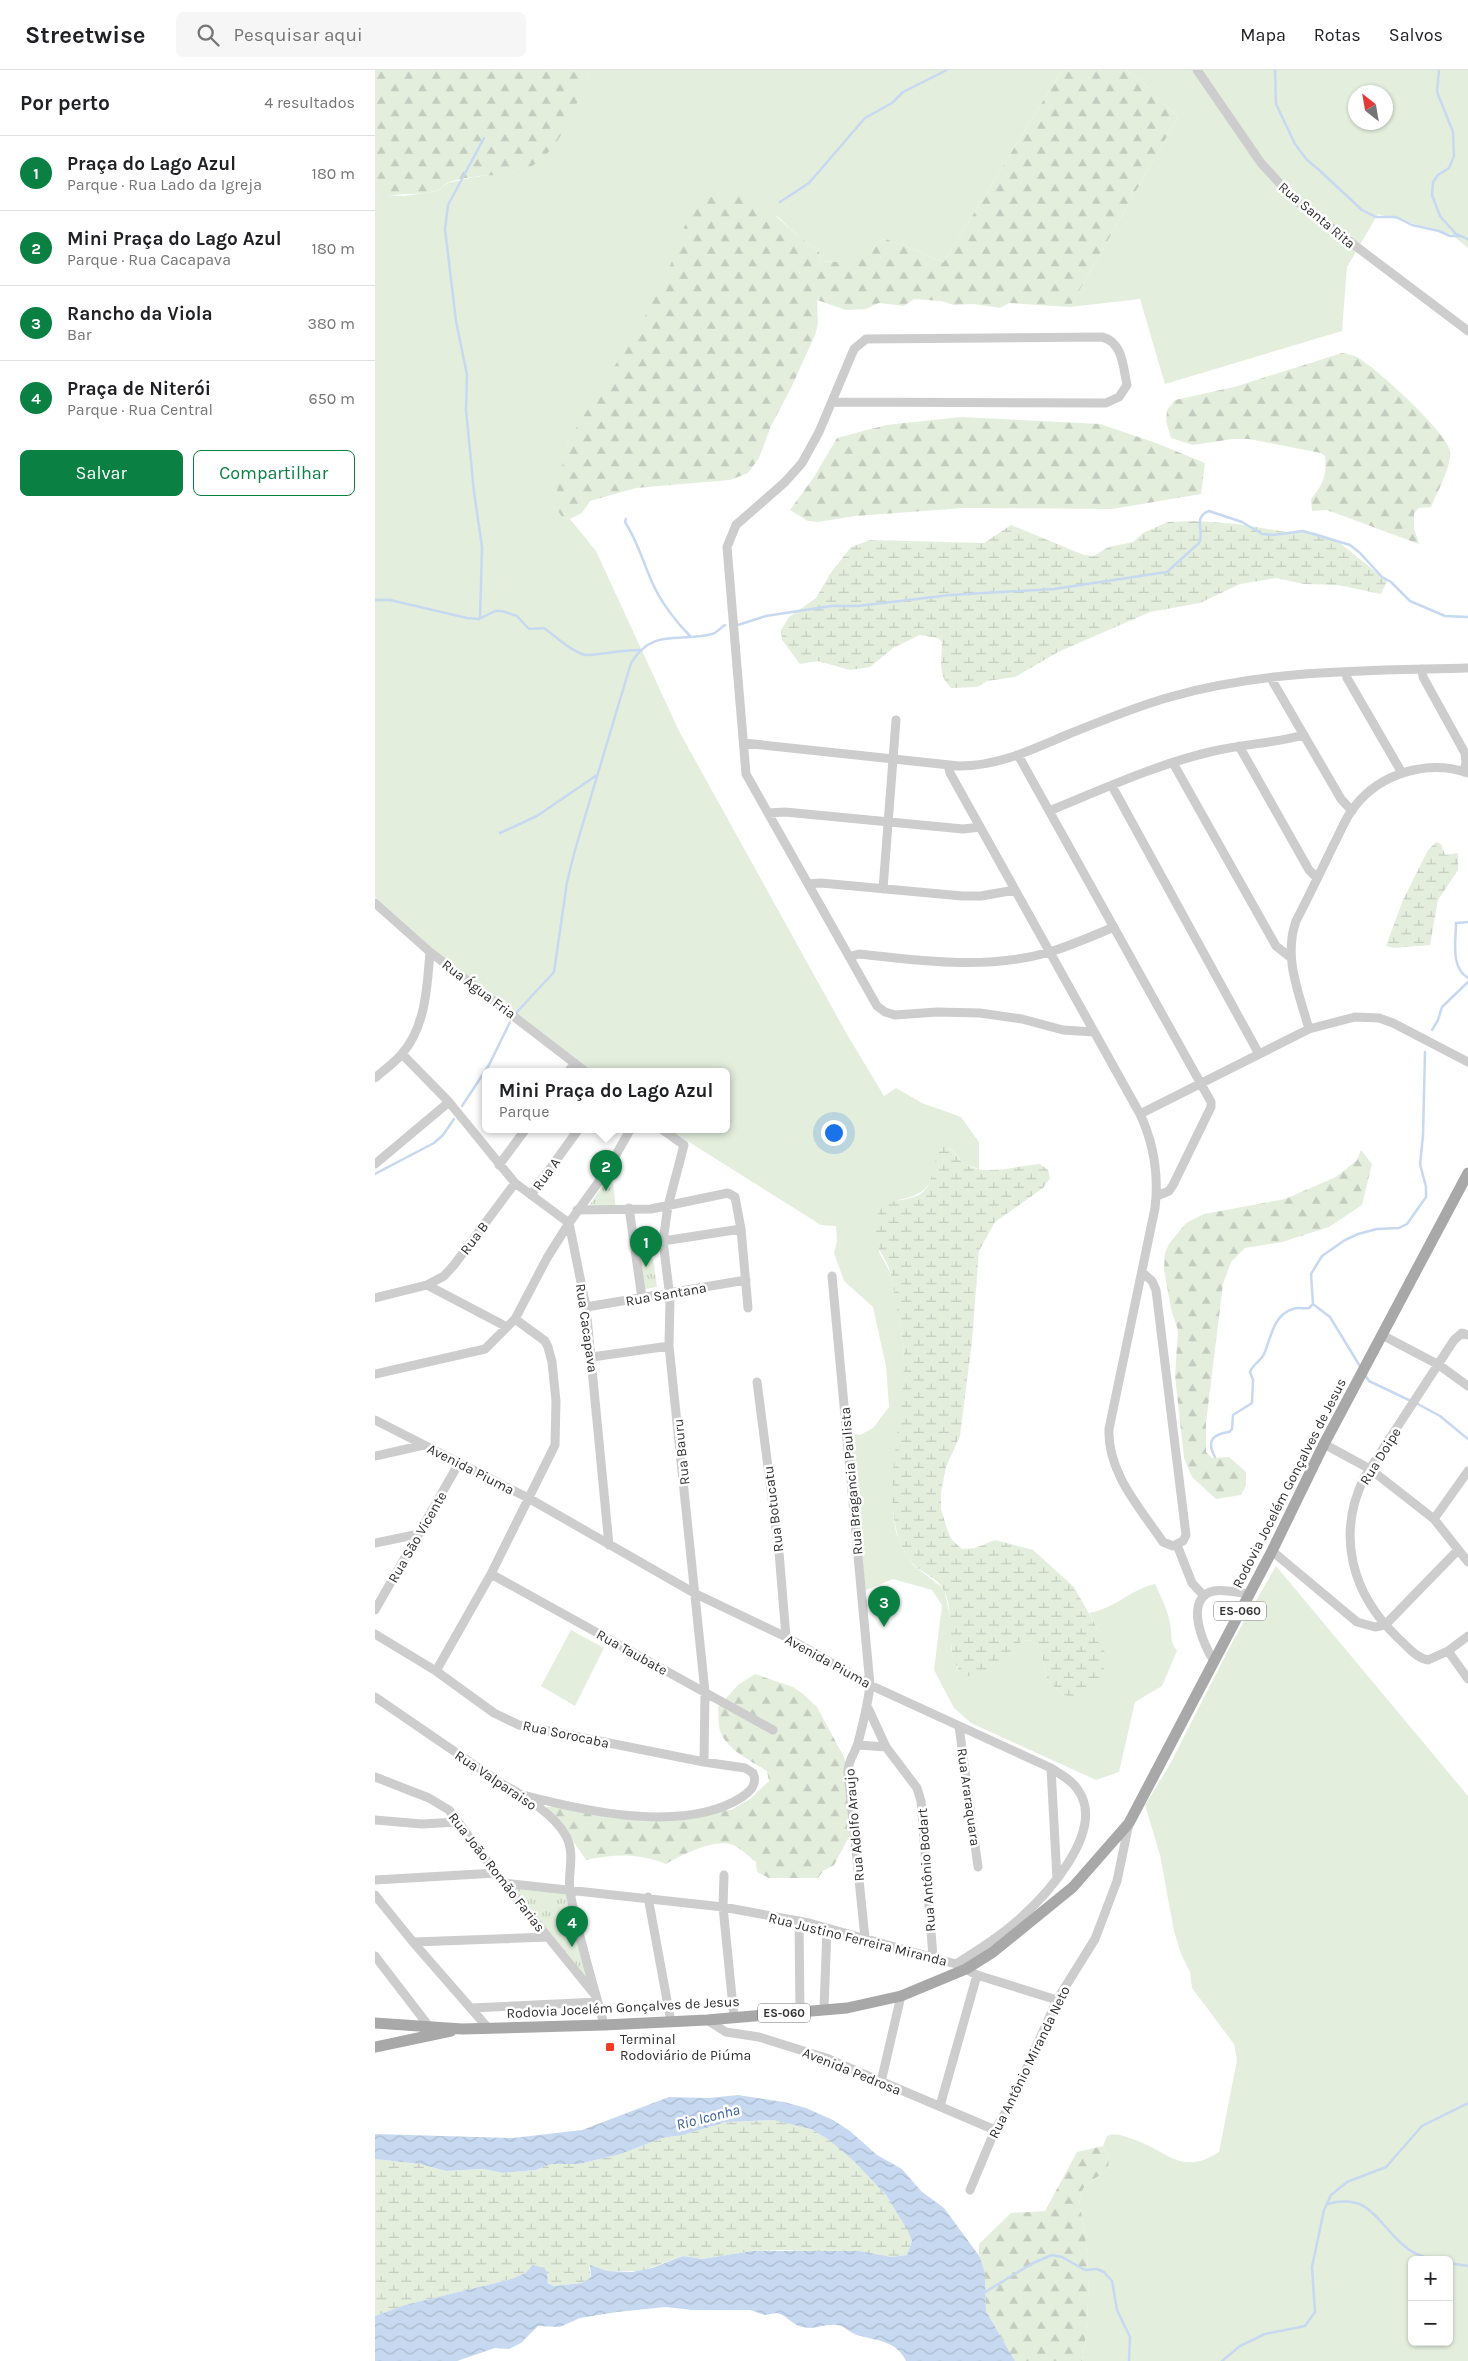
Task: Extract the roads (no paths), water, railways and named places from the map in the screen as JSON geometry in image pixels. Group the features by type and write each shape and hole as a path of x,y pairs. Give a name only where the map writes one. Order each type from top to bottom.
{"main road":[{"name":"Rodovia Jocelém Gonçalves de Jesus","path":"377,2023 428,2025 462,2029 604,2025 707,2020 824,2008 847,2008 901,1996 993,1952 1073,1887 1129,1823 1272,1551 1324,1444 1468,1173"},
{"name":"ES-060","path":"377,2023 387,2033 386,2041 377,2047"},
{"name":"Rodovia Jocelém Gonçalves de Jesus","path":"377,2047 462,2029"}],"street":[{"name":"Rua Santa Rita","path":"1197,70 1261,163 1291,196 1315,217 1448,314 1468,331"},
{"path":"832,402 1102,404 1119,396 1127,385 1118,347 1111,340 1102,337 871,338 861,342 853,349 819,432 802,463 785,482 741,521 733,530 728,541 746,774 873,1001 881,1010 890,1014 979,1013 1022,1019 1063,1030 1095,1032"},
{"path":"744,742 948,765 980,765 1018,755 1152,702 1215,686 1273,677 1346,672 1468,668"},
{"path":"1309,1029 1290,957 1293,931 1317,878 1352,810 1369,792 1386,780 1402,773 1429,768 1466,772 1465,753 1423,677 1421,669"},
{"path":"1346,672 1347,678 1402,773"},
{"path":"1273,677 1273,682 1341,799 1352,810"},
{"path":"883,889 896,720"},
{"path":"1049,811 1173,763 1239,746 1304,735"},
{"path":"1239,746 1309,870 1317,878"},
{"path":"1018,755 1211,1102 1211,1108 1169,1191 1157,1196"},
{"path":"1173,763 1277,946 1290,957"},
{"path":"948,765 950,773 1140,1114 1150,1137 1155,1161 1157,1196 1143,1273 1109,1429 1109,1445 1118,1474 1163,1542 1169,1546 1177,1545 1183,1541 1185,1535 1157,1300 1154,1285 1143,1273"},
{"path":"1112,786 1259,1054"},
{"path":"768,813 785,812 963,829 980,827"},
{"path":"808,884 821,883 962,896 988,895 1015,890"},
{"name":"Rua Água Fria","path":"375,902 430,952 581,1068"},
{"path":"849,957 859,954 976,962 1009,960 1050,952 1114,927"},
{"path":"375,1078 402,1054 417,1029 426,1000 430,952"},
{"path":"1140,1114 1309,1029 1355,1017 1379,1018 1400,1026 1468,1062"},
{"path":"402,1054 449,1102 515,1183 569,1223"},
{"path":"571,1068 575,1063"},
{"path":"375,1164 449,1102"},
{"path":"499,1165 523,1133"},
{"name":"Rua A","path":"531,1195 576,1133"},
{"path":"375,1374 485,1349 515,1319 547,1258 577,1210 608,1169 628,1133"},
{"name":"Rua Bauru","path":"667,1133 684,1145 668,1206 663,1241 669,1293 669,1346 705,1692 704,1762"},
{"name":"Rua B","path":"427,1285 443,1276 453,1265 515,1183"},
{"path":"577,1210 651,1209 729,1193 735,1197 741,1229 748,1308"},
{"path":"629,1208 642,1298"},
{"name":"Rua Cacapava","path":"569,1223 587,1307 609,1545"},
{"path":"663,1241 741,1229"},
{"name":"Rua Bragancia Paulista","path":"832,1276 870,1685"},
{"name":"Rua Santana","path":"587,1307 746,1280"},
{"path":"375,1298 427,1285 507,1327"},
{"path":"436,1671 491,1574 530,1499 555,1445 556,1401 552,1362 548,1347 545,1341 515,1319"},
{"name":"Rua Doipe","path":"1448,1651 1428,1660 1415,1654 1385,1625 1358,1581 1349,1542 1354,1503 1370,1469 1454,1340 1462,1334 1468,1335"},
{"path":"1382,1335 1439,1365 1468,1386"},
{"path":"593,1357 669,1346"},
{"name":"Rua Botucatu","path":"757,1382 779,1552 786,1637"},
{"name":"Avenida Piuma","path":"375,1420 530,1499 696,1594 786,1637 870,1685 1051,1768 1071,1781 1078,1789 1086,1817 1084,1831 1075,1850 1057,1879 1042,1897 1015,1923 961,1966"},
{"path":"1324,1444 1370,1469 1434,1519 1468,1562"},
{"path":"375,1456 424,1445"},
{"name":"Rua São Vicente","path":"375,1610 459,1463"},
{"path":"1434,1519 1468,1472"},
{"path":"375,1543 419,1534"},
{"path":"1177,1545 1192,1583 1204,1596"},
{"path":"1272,1551 1357,1622 1375,1627 1385,1625 1458,1550"},
{"name":"Rua Taubate","path":"491,1574 773,1730"},
{"path":"1214,1661 1207,1650 1197,1615 1198,1605 1204,1596 1217,1590 1249,1594"},
{"name":"Rua Sorocaba","path":"375,1634 436,1671 494,1714 519,1725 751,1770 755,1781 751,1792 728,1804 693,1815 667,1817 617,1815 581,1810 523,1795"},
{"path":"1468,1636 1448,1651 1468,1678"},
{"name":"Rua Adolfo Araujo","path":"865,1938 848,1765 858,1745 861,1724 868,1708 870,1685"},
{"name":"Rua Valparaiso","path":"375,1698 502,1784 523,1795 565,1834 571,1852 570,1891 604,2025"},
{"name":"Rua Antônio Bodart","path":"868,1708 886,1747 917,1788 921,1801 933,1956"},
{"name":"Rua Araraquara","path":"959,1726 978,1867"},
{"path":"858,1745 886,1747"},
{"path":"1051,1768 1057,1879"},
{"name":"Rua João Romão Farias","path":"375,1777 429,1798 449,1810 496,1873 598,2000"},
{"path":"375,1820 422,1824 458,1822"},
{"name":"Rua Antônio Miranda Neto","path":"970,2190 995,2130 1012,2101 1057,2000 1095,1939 1117,1880 1129,1823"},
{"path":"375,1880 496,1873"},
{"path":"725,1875 723,1907 734,2017"},
{"name":"Rua Justino Ferreira Miranda","path":"504,1882 723,1907 799,1921 933,1956 961,1966 977,1976 1057,2000"},
{"path":"375,1895 488,2028"},
{"path":"647,1897 671,2022"},
{"path":"799,1921 801,2011"},
{"path":"824,2008 827,1928"},
{"path":"413,1942 548,1937"},
{"path":"375,1956 428,2025"},
{"path":"940,2106 977,1976"},
{"path":"881,2082 901,1996"},
{"path":"471,2008 598,2000"},
{"name":"Avenida Pedrosa","path":"707,2020 726,2032 759,2037 826,2058 995,2130"}],"water":[{"name":"Rio Iconha","path":"738,2095 784,2102 806,2108 833,2120 850,2131 877,2155 902,2169 921,2191 944,2208 980,2257 985,2273 986,2311 1015,2361 906,2361 902,2354 891,2345 857,2335 840,2326 802,2327 780,2314 765,2315 750,2310 692,2310 666,2307 580,2318 560,2327 538,2326 521,2343 509,2349 495,2348 457,2361 375,2361 375,2316 405,2305 512,2279 525,2273 533,2265 544,2268 547,2272 548,2283 553,2286 582,2283 591,2277 590,2265 607,2271 632,2272 652,2268 683,2256 702,2259 752,2251 859,2251 891,2257 907,2255 912,2241 907,2229 886,2195 854,2161 828,2139 811,2129 773,2120 726,2122 683,2135 662,2138 621,2154 579,2164 551,2164 536,2170 503,2173 483,2169 446,2171 420,2164 375,2159 375,2134 513,2138 582,2130 669,2097 709,2098"}],"waterway":[{"path":"780,202 809,183 865,118 892,103 903,92 947,70"},
{"path":"1275,70 1276,104 1295,144 1307,160 1362,210 1376,217 1396,217 1412,225 1439,231 1450,236 1459,236"},
{"path":"1439,70 1437,92 1453,132 1454,156 1449,168 1438,175 1433,182 1432,195 1440,216 1456,234 1468,239"},
{"path":"480,618 482,547 474,492 466,410 467,375 456,321 445,229 448,205 484,138"},
{"path":"738,625 766,616 831,606 858,606 950,595 1054,589 1167,572 1199,543 1201,517 1209,511 1242,522 1262,534 1273,535 1303,531 1350,545 1382,577 1391,582 1410,601 1445,616 1468,617"},
{"path":"626,519 625,522 637,544 655,589 669,611 690,636"},
{"path":"375,600 390,600 467,618 479,619 495,611 502,611 517,616 529,629 544,628 577,652 588,655 639,650"},
{"path":"517,1012 554,972 567,882 631,663 639,652 658,640 712,634 725,625"},
{"path":"500,833 537,816 597,775"},
{"path":"1468,922 1456,923 1455,945 1456,961 1462,973 1468,978"},
{"path":"1432,1030 1438,1020 1442,1007 1468,982"},
{"path":"487,1068 510,1022"},
{"path":"1215,1457 1211,1447 1213,1439 1219,1434 1229,1432 1232,1429 1233,1415 1252,1403 1253,1380 1250,1372 1264,1354 1277,1322 1286,1312 1295,1308 1309,1308 1313,1304 1311,1274 1322,1256 1345,1240 1358,1234 1377,1229 1399,1228 1407,1224 1426,1197 1426,1187 1420,1164 1423,1136 1425,1052"},
{"path":"462,1106 482,1076"},
{"path":"375,1174 434,1143 443,1135 454,1119"},
{"path":"1313,1304 1330,1317 1361,1368"},
{"path":"1365,1375 1369,1381 1411,1401"},
{"path":"1416,1403 1440,1416 1468,1439"},
{"path":"1222,2361 1240,2346 1265,2334 1305,2326 1315,2312 1312,2267 1324,2210 1331,2195 1347,2182 1386,2167 1422,2126 1468,2103"},
{"path":"1327,2204 1353,2202 1363,2205 1405,2247 1422,2256"},
{"path":"982,2294 1033,2263 1052,2255 1062,2257 1085,2270 1097,2269 1104,2272 1112,2281 1117,2310 1130,2337 1129,2361"},
{"path":"1453,2264 1468,2266"}],"place":[{"name":"Mini Praça do Lago Azul","path":"606,1191"},
{"name":"Praça do Lago Azul","path":"646,1267"},
{"name":"Rancho da Viola","path":"884,1627"},
{"name":"Praça de Niterói","path":"572,1947"},
{"name":"Terminal Rodoviário de Piúma","path":"610,2047"}]}
